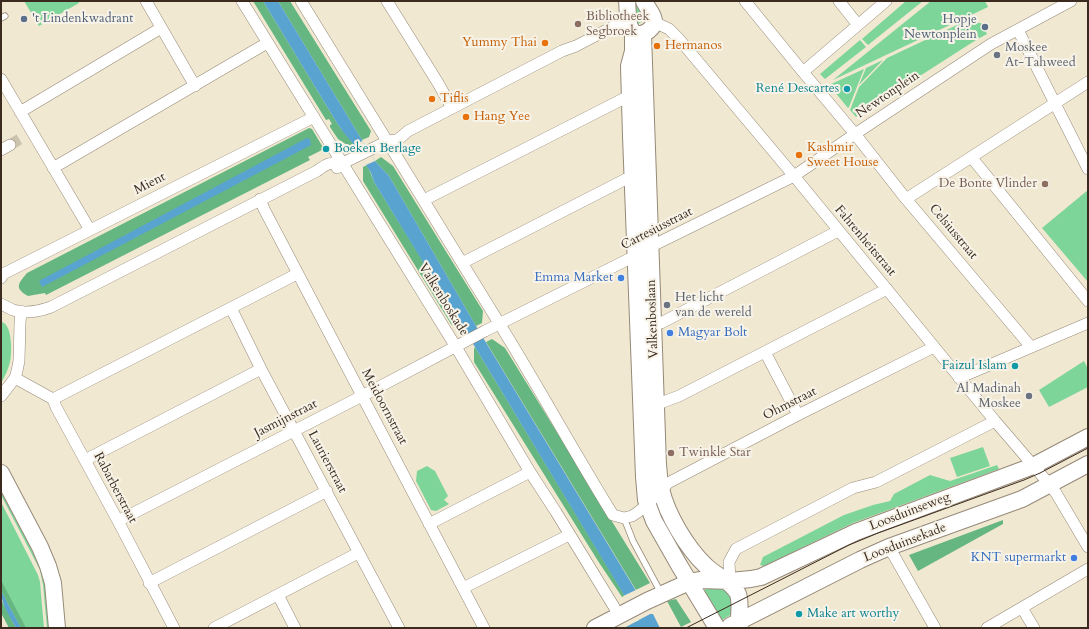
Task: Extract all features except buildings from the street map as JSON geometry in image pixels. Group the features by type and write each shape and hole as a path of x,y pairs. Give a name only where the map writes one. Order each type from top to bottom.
{"street":[{"path":"146,1 195,86"},
{"name":"Valkenboskade","path":"242,1 456,347 569,535 624,613"},
{"path":"301,1 500,324 613,515 624,518 632,516 648,504"},
{"path":"388,1 452,108"},
{"path":"745,1 803,72 886,1"},
{"path":"839,1 858,25"},
{"path":"1071,1 1018,30 1088,169"},
{"path":"1,304 13,310 21,311 51,307 329,163 342,163 388,141 397,140 408,131 562,51 630,21 649,31 653,26 651,8"},
{"name":"Fahrenheitstraat","path":"651,8 661,25 672,31 794,176 959,378 1050,485 1088,547"},
{"name":"Valkenboslaan","path":"630,21 633,51 629,66 631,136 645,496 654,521 717,628"},
{"name":"Valkenboslaan","path":"630,21 650,247 658,465 661,490 672,519 701,561 707,567 728,581 735,589 740,603 735,626"},
{"path":"20,112 161,28"},
{"name":"Newtonplein","path":"803,72 855,134 991,44 1018,30"},
{"path":"53,168 267,43"},
{"path":"1,79 20,112 28,134 53,168 90,230"},
{"path":"906,199 972,158 1088,82"},
{"path":"424,200 623,99 631,98"},
{"name":"Mient","path":"1,278 3,274 314,116"},
{"name":"Cartesiusstraat","path":"466,341 650,247 794,176 855,134"},
{"name":"Celsiusstraat","path":"855,134 906,199 1031,347"},
{"path":"972,158 1088,301"},
{"path":"462,263 626,179 633,178"},
{"name":"Meidoornstraat","path":"260,199 297,274 484,628"},
{"path":"653,325 661,323 838,231"},
{"path":"15,378 53,399 297,274"},
{"path":"656,403 679,396 887,290"},
{"name":"Laurierstraat","path":"231,308 261,369 399,628"},
{"path":"1,396 15,378 19,361 21,311"},
{"path":"959,378 1088,323"},
{"name":"Jasmijnstraat","path":"118,521 295,431 466,341"},
{"name":"Ohmstraat","path":"648,504 668,483 798,415 934,347"},
{"path":"765,352 798,415"},
{"path":"85,460 261,369"},
{"name":"Rabarberstraat","path":"53,399 174,628"},
{"path":"728,581 729,562 736,549 853,488 876,482 995,421"},
{"name":"Loosduinseweg","path":"595,628 647,601 689,582 701,580 728,581 761,577 856,532 1033,466 1088,437"},
{"name":"Loosduinsekade","path":"735,626 860,560 889,547 1022,499 1088,464"},
{"path":"429,524 530,472"},
{"path":"1,473 40,546 48,566 53,583 57,628"},
{"path":"149,583 326,491"},
{"path":"463,588 569,535"},
{"path":"889,547 935,628"},
{"path":"214,628 358,553"},
{"path":"987,628 1088,569"},
{"path":"278,595 295,628"},
{"path":"1022,608 1034,628"}],"lane":[{"path":"624,518 633,541 662,594"}],"green space":[{"path":"24,1 78,1 79,3 39,26"},
{"path":"253,1 263,1 337,123 354,145 350,147 338,139 330,127 332,124 329,119 326,120"},
{"path":"278,1 290,1 371,131 369,137 362,140"},
{"path":"639,1 644,16 643,21 638,24 634,23 632,9"},
{"path":"906,1 923,1 868,45 862,39"},
{"path":"931,1 985,1 988,7 833,80"},
{"path":"972,18 981,23 987,34 856,117 850,110 859,87 887,58"},
{"path":"860,40 866,47 825,79 820,74"},
{"path":"883,60 859,85 866,68"},
{"path":"864,69 849,107 848,108 829,85"},
{"path":"309,128 312,129 324,149 308,157 310,160 46,295 45,293 28,296 19,288 21,280 27,273"},
{"path":"381,157 393,166 483,311 482,323 476,326 389,176 375,161"},
{"path":"367,165 374,182 466,331 462,331 451,324 363,181 363,167"},
{"path":"1088,190 1088,282 1042,228"},
{"path":"1,321 8,328 11,358 1,383"},
{"path":"492,339 505,348 650,583 636,590 486,342"},
{"path":"475,347 625,596 622,597 598,561 474,362"},
{"path":"1084,361 1088,369 1088,387 1049,407 1039,390"},
{"path":"983,447 990,466 957,477 950,458"},
{"path":"997,465 999,469 853,523 764,566 760,565 763,557 844,515 890,501 894,494 930,475 950,481"},
{"path":"427,466 435,471 448,496 444,500 449,504 436,511 431,510 416,481 417,471"},
{"path":"3,494 32,548 31,549 41,569 46,587 49,628 47,628 40,570 1,495"},
{"path":"1,502 38,575 44,628 21,628 1,591"},
{"path":"1003,520 1003,524 918,571 909,555"},
{"path":"1,580 26,628 21,628 1,591"},
{"path":"716,584 729,592 735,612 719,622 704,596 705,590 709,586"},
{"path":"1,599 16,628 9,628 1,613"},
{"path":"676,599 691,622 681,627 667,601"}],"water":[{"path":"263,1 278,1 362,141 375,161 389,176 476,326 650,614 653,614 660,628 624,628 639,620 374,182 371,173 355,146 337,123"},
{"path":"307,138 310,139 311,145 42,287 39,281"},
{"path":"1,591 21,628 16,628 2,601"}],"pier":[{"path":"362,141 375,161 366,165 354,145"},
{"path":"638,589 651,612 654,612 635,622 634,621 637,619 623,596"}],"tunnel":[{"path":"10,145 23,137"}],"tram line":[{"path":"686,628 849,545 1024,480 1088,448"}],"place":[{"name":"'t Lindenkwadrant","path":"24,19"},
{"name":"Bibliotheek Segbroek","path":"578,24"},
{"name":"Hopje Newtonplein","path":"985,27"},
{"name":"Yummy Thai","path":"545,43"},
{"name":"Hermanos","path":"657,46"},
{"name":"Moskee At-Tahweed","path":"997,55"},
{"name":"René Descartes","path":"847,89"},
{"name":"Tiflis","path":"432,99"},
{"name":"Hang Yee","path":"466,117"},
{"name":"Boeken Berlage","path":"326,149"},
{"name":"Kashmir Sweet House","path":"799,155"},
{"name":"De Bonte Vlinder","path":"1045,184"},
{"name":"Emma Market","path":"621,278"},
{"name":"Het licht van de wereld","path":"667,305"},
{"name":"Magyar Bolt","path":"670,333"},
{"name":"Faizul Islam","path":"1015,366"},
{"name":"Al Madinah Moskee","path":"1029,396"},
{"name":"Twinkle Star","path":"671,453"},
{"name":"KNT supermarkt","path":"1074,558"},
{"name":"Make art worthy","path":"799,614"}]}
